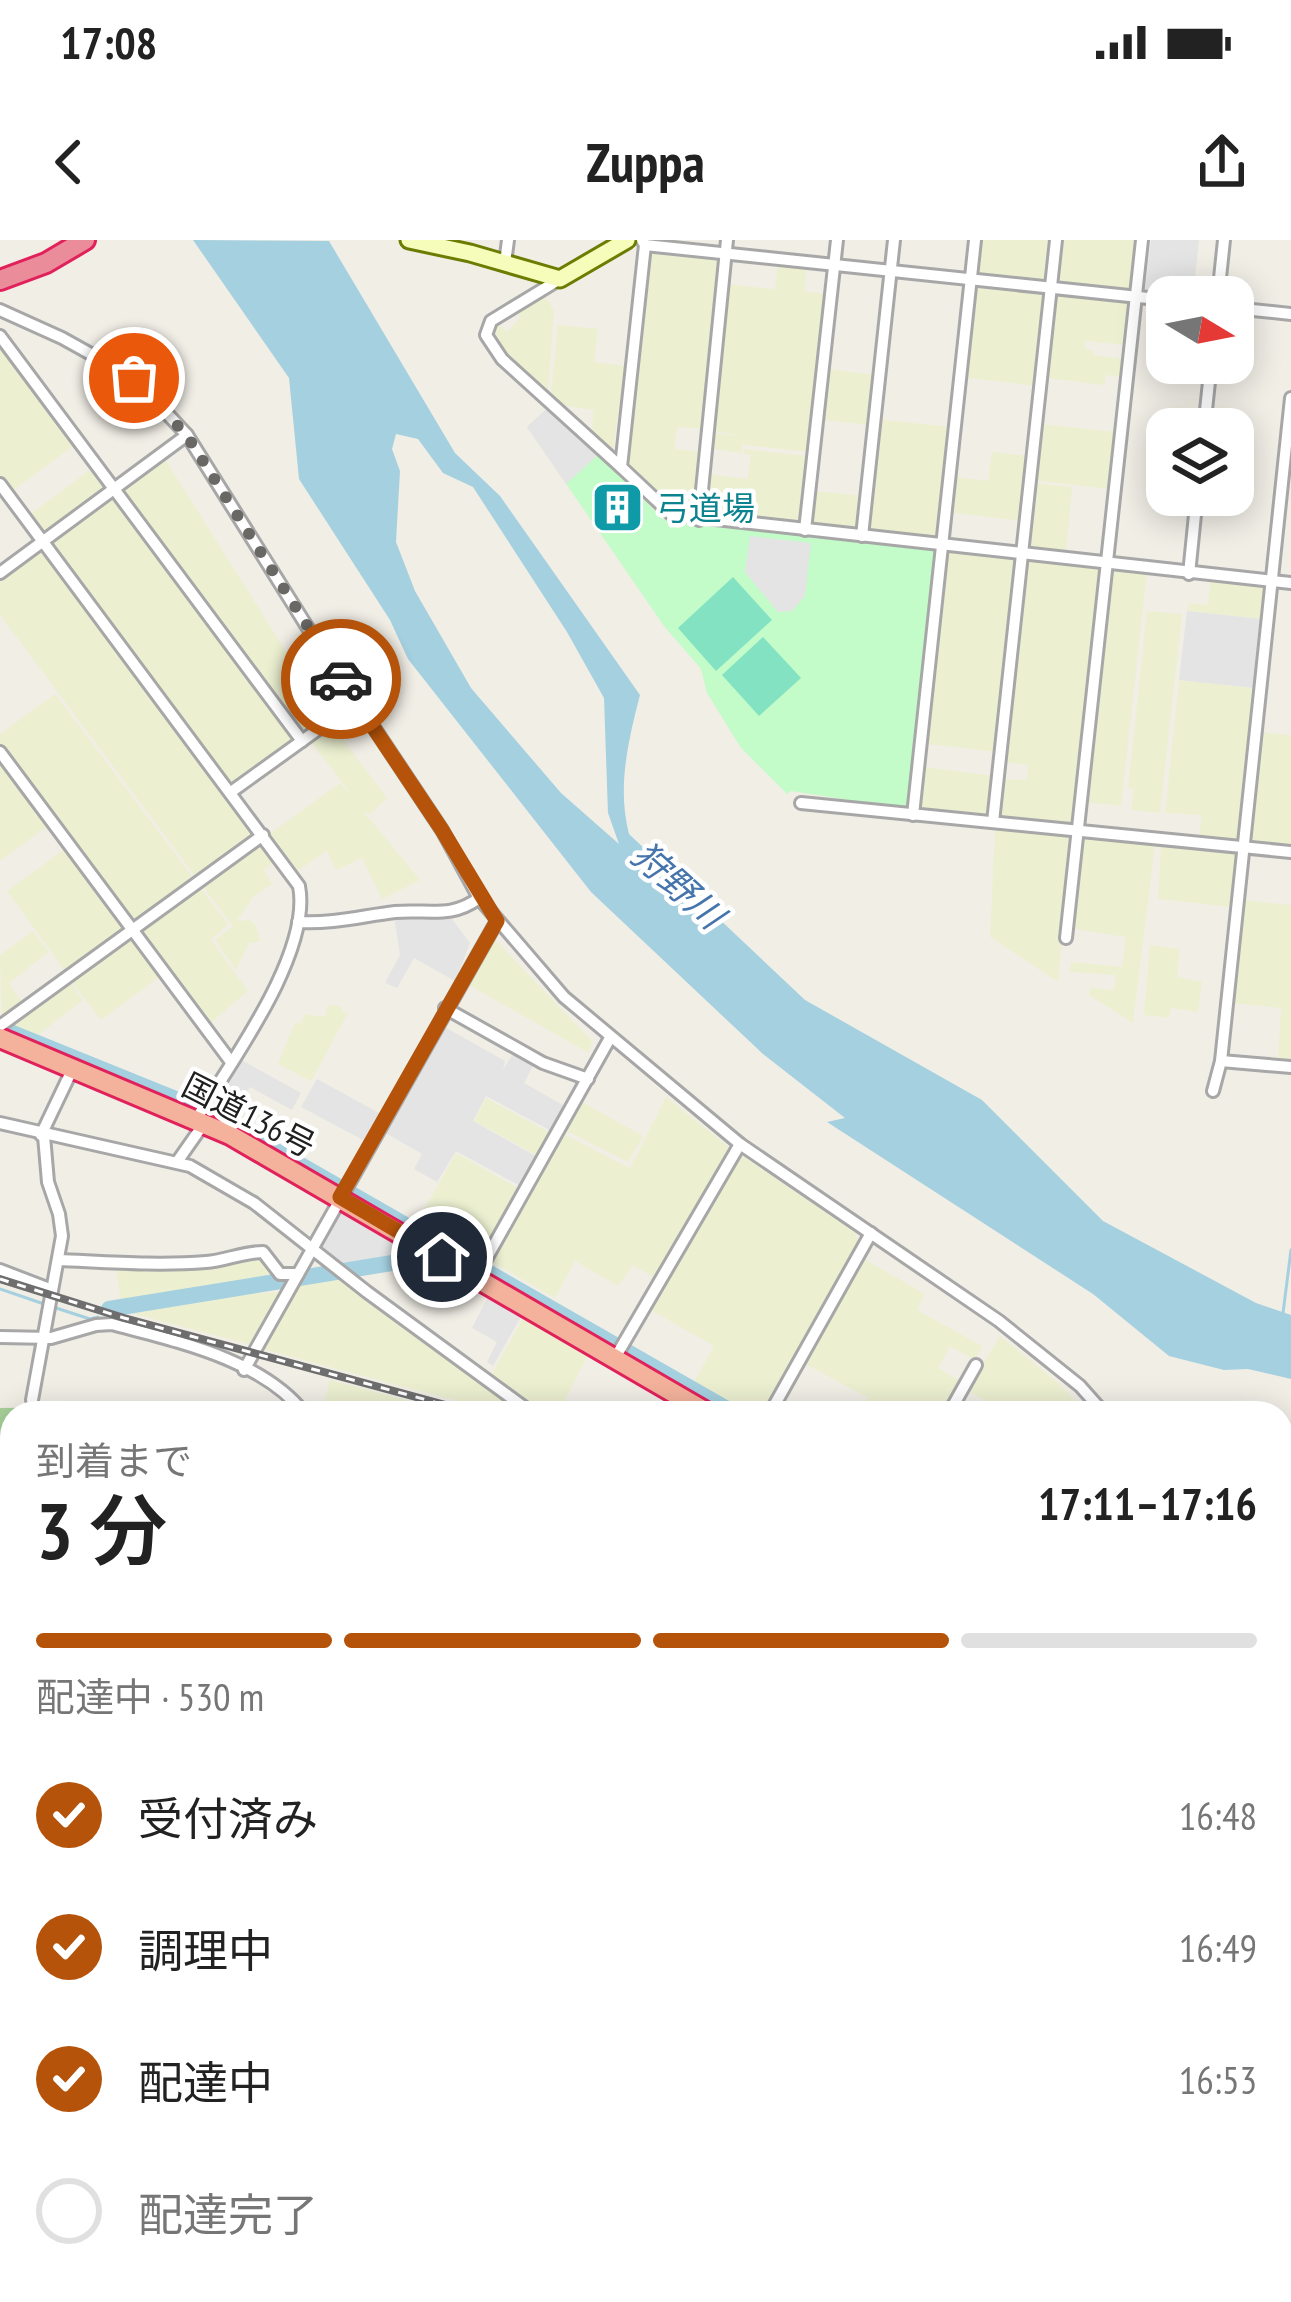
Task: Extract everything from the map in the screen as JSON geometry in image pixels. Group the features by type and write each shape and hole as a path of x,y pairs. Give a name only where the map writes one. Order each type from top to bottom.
{"highway":[{"path":"2,277 46,263 82,240"},
{"name":"国道136号","path":"0,1038 201,1120 688,1401"}],"main road":[{"path":"410,240 560,279 627,240"}],"street":[{"path":"505,262 508,240"},
{"path":"699,520 728,240"},
{"path":"805,530 837,240"},
{"path":"862,536 894,240"},
{"path":"913,815 976,240"},
{"path":"993,822 1056,240"},
{"path":"1066,938 1142,240"},
{"path":"1221,276 1225,240"},
{"path":"621,467 643,243 1146,297"},
{"path":"560,279 490,321 486,335 502,359 668,513 1291,583"},
{"path":"0,310 134,378 187,436 442,830 479,898 564,997 740,1144 999,1322 1093,1401"},
{"path":"1254,310 1291,314"},
{"path":"0,336 302,741"},
{"path":"1213,1091 1221,1060 1291,398"},
{"path":"0,573 187,436"},
{"path":"0,484 298,886 298,922 283,969 177,1162"},
{"path":"1189,574 1195,516"},
{"path":"231,792 332,720"},
{"path":"0,752 231,1062"},
{"path":"801,802 1291,852"},
{"path":"0,1024 263,835"},
{"path":"298,922 449,913 479,898"},
{"path":"244,1370 497,921"},
{"path":"446,1008 543,1063 588,1079"},
{"path":"476,1277 610,1039"},
{"path":"1221,1060 1291,1067"},
{"path":"32,1400 40,1338 59,1259 61,1224 42,1136 74,1067"},
{"path":"0,1123 42,1136 177,1162 254,1203 516,1401"},
{"path":"615,1358 740,1144"},
{"path":"777,1401 871,1233"},
{"path":"59,1259 210,1262 262,1252 280,1274 298,1274"},
{"path":"0,1270 52,1290"},
{"path":"0,1337 40,1338 112,1324 207,1350 293,1401"},
{"path":"956,1401 976,1365"}],"green space":[{"path":"981,240 1052,240 1047,284 977,276"},
{"path":"1060,240 1137,240 1131,293 1055,285"},
{"path":"652,250 724,258 704,429 677,427 675,449 701,452 695,511 672,509 627,466"},
{"path":"778,264 807,267 804,291 825,294 808,452 743,445 741,453 708,448 710,433 745,436 711,431 726,284 775,289"},
{"path":"978,285 1047,292 1037,386 968,378"},
{"path":"1053,293 1130,302 1125,345 1085,341 1085,349 1094,355 1124,359 1122,377 1106,375 1104,385 1046,378"},
{"path":"544,294 554,311 548,391 506,357 491,328 498,324 507,332 520,318 517,309"},
{"path":"558,325 598,329 594,362 625,366 612,455 592,435 593,410 562,405 551,394"},
{"path":"0,343 76,444 12,491 0,475"},
{"path":"828,369 875,375 870,425 822,420"},
{"path":"551,405 664,520 936,551 908,809 787,794 741,748 707,693 701,669 664,626 527,427"},
{"path":"877,419 950,427 939,539 866,531"},
{"path":"1040,424 1115,432 1109,489 1034,477"},
{"path":"745,449 807,456 798,524 712,516 713,506 703,504 707,474 748,479 751,455 744,454"},
{"path":"992,452 1030,456 1023,521 953,513 957,477 988,481"},
{"path":"163,456 328,718 303,735 121,488"},
{"path":"94,467 107,486 43,534 29,515"},
{"path":"1034,483 1072,487 1066,552 1027,548"},
{"path":"815,491 863,496 859,531 811,526"},
{"path":"113,492 297,740 232,786 49,541"},
{"path":"41,547 256,833 196,877 0,615 0,577"},
{"path":"948,551 1018,559 997,752 927,744"},
{"path":"1026,560 1102,568 1073,826 997,818 1002,779 1027,780 1028,765 1003,762"},
{"path":"1112,569 1147,572 1121,806 1084,802"},
{"path":"733,577 772,620 716,671 678,628"},
{"path":"1211,579 1265,585 1261,619 1187,611 1189,603 1208,605"},
{"path":"1147,611 1182,614 1160,813 1131,810 1134,789 1128,788"},
{"path":"763,637 801,678 759,716 722,675"},
{"path":"1179,680 1254,688 1238,843 1199,839 1202,815 1165,813"},
{"path":"55,694 194,879 132,923 0,744 0,734"},
{"path":"330,723 387,798 369,815 363,811 420,880 382,899 362,858 336,870 327,851 297,871 268,835 340,783 351,794 309,739"},
{"path":"1260,732 1291,735 1291,847 1252,843"},
{"path":"0,760 49,825 0,861"},
{"path":"925,767 994,776 989,818 920,809"},
{"path":"995,828 1072,835 1058,982 990,937"},
{"path":"1083,837 1155,845 1133,1023 1089,995 1090,988 1114,990 1116,975 1070,972 1071,962 1122,967 1126,937 1074,929"},
{"path":"259,840 276,860 264,870 272,884 253,897 237,921 250,920 260,941 249,943 236,970 215,940 233,926 200,883"},
{"path":"1161,845 1237,850 1231,907 1158,899"},
{"path":"66,848 126,928 65,971 7,891"},
{"path":"198,885 228,924 211,940 248,991 209,1024 137,929"},
{"path":"1243,900 1291,905 1291,1060 1278,1058 1281,1008 1232,1003"},
{"path":"33,931 49,952 9,983 21,1001 2,1018 0,955"},
{"path":"131,934 162,975 101,1020 69,978"},
{"path":"493,938 592,1041 589,1053 465,983"},
{"path":"1150,945 1180,949 1177,977 1202,982 1198,1012 1171,1008 1169,1018 1144,1015"},
{"path":"68,979 83,1000 34,1038 5,1026"},
{"path":"328,1004 348,1013 311,1081 278,1064 295,1022 300,1024 305,1014 325,1017"},
{"path":"666,1097 730,1148 653,1277 633,1265 618,1286 575,1261 555,1298 489,1260 561,1133 630,1168"},
{"path":"486,1098 552,1134 540,1157 474,1121"},
{"path":"580,1101 643,1136 628,1162 564,1130"},
{"path":"456,1153 521,1190 483,1259 415,1226"},
{"path":"741,1155 854,1232 859,1241 771,1401 726,1401 694,1382 714,1346 649,1309"},
{"path":"261,1256 276,1279 121,1301 115,1264"},
{"path":"864,1259 925,1294 917,1310 982,1346 975,1360 950,1346 938,1368 961,1382 951,1401 866,1401 802,1362"},
{"path":"336,1278 508,1401 458,1401 262,1349 296,1286"},
{"path":"281,1292 252,1345 127,1312 258,1293"},
{"path":"524,1316 586,1352 564,1401 526,1401 490,1378"},
{"path":"1000,1336 1075,1401 986,1401 967,1390"},
{"path":"330,1380 410,1401 325,1401"}],"shaded area":[{"path":"1151,240 1199,240 1195,276 1147,276"},
{"path":"551,405 598,455 566,484 527,427"},
{"path":"750,536 811,543 805,596 792,611 778,612 745,572"},
{"path":"1187,611 1261,619 1254,688 1179,680"},
{"path":"394,916 452,919 470,943 455,981 414,958 397,988 385,983 400,955"},
{"path":"441,1025 505,1061 503,1070 515,1050 535,1062 524,1083 568,1108 555,1133 486,1096 473,1121 539,1158 522,1187 456,1151 437,1182 414,1169 422,1154 382,1131"},
{"path":"238,1058 301,1093 292,1110 250,1087 229,1120 209,1110"},
{"path":"317,1079 381,1114 367,1142 301,1107"},
{"path":"341,1207 416,1254 345,1265 319,1246"},
{"path":"489,1295 522,1315 493,1366 487,1362 497,1342 472,1328"}],"water":[{"name":"狩野川","path":"193,240 329,241 455,453 500,496 640,695 624,781 629,834 805,1000 982,1100 1103,1221 1256,1303 1291,1315 1291,1379 1169,1356 1093,1294 827,1122 845,1118 763,1054 591,892 408,659 390,620 299,479 289,378","holes":["396,434 418,439 443,473 473,487 604,698 608,813 619,844 561,793 471,688 415,591 396,542 400,471 392,449"]}],"waterway":[{"path":"0,1028 210,1113 713,1401"},
{"path":"109,1309 423,1258 438,1244"},
{"path":"1283,1313 1291,1250"},
{"path":"0,1289 44,1304"},
{"path":"53,1307 90,1319 98,1317"}],"railway":[{"path":"0,1279 124,1318 431,1401"}],"way so far":[{"path":"134,378 187,436 341,679"}],"place":[{"name":"弓道場","path":"617,508"}],"route":[{"path":"341,679 497,921 340,1197 442,1257"}]}
